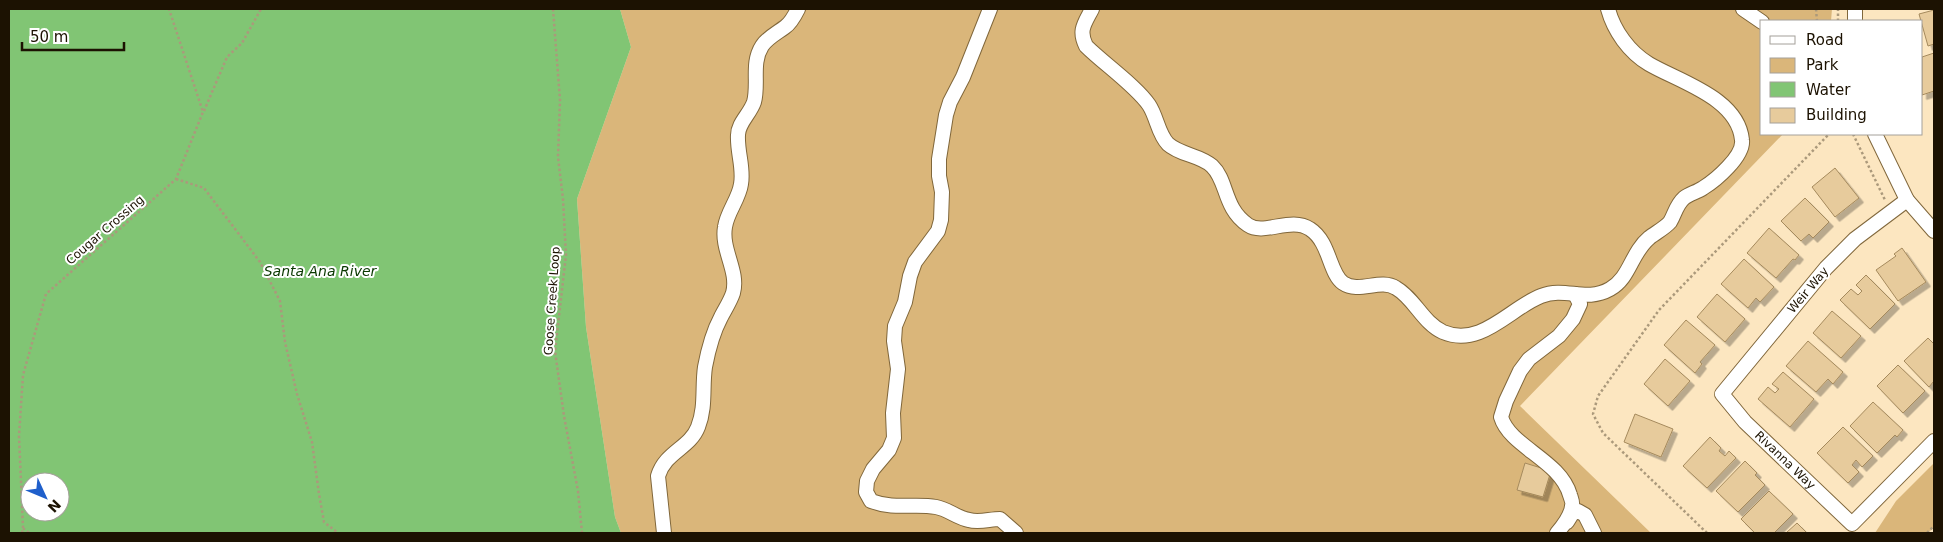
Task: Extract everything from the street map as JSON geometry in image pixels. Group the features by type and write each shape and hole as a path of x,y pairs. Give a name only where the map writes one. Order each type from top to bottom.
{"street":[{"path":"664,533 658,476 666,460 685,444 698,429 704,406 704,378 707,360 717,325 728,305 734,288 734,278 726,246 725,226 741,184 738,135 740,126 754,104 756,65 762,46 787,26 798,9"},
{"path":"990,9 946,115 939,160 942,192 941,220 938,231 915,262 905,302 895,326 894,341 898,369 892,413 894,438 889,450 873,469 867,481 866,492 871,501 879,504 906,508 935,507 947,510 968,520 1000,520 1016,533"},
{"path":"1092,9 1082,28 1082,38 1086,46 1149,104 1162,136 1168,144 1176,150 1211,165 1218,175 1230,206 1238,217 1253,228 1300,224 1310,228 1320,237 1328,250 1340,281 1348,286 1384,284 1396,288 1433,325 1447,333 1465,335 1479,332 1495,325 1541,296 1567,292 1583,296 1600,294 1619,283 1627,272 1635,253 1670,221 1684,198 1702,189 1741,152 1739,127 1730,112 1701,91 1638,56 1617,30 1608,9"},
{"path":"1743,9 1760,21"},
{"path":"1875,135 1907,200 1934,231"},
{"name":"Weir Way","path":"1722,394 1826,268 1854,239 1907,200"},
{"path":"1559,533 1573,505 1569,491 1557,472 1509,431 1501,417 1513,384 1529,359 1560,336 1578,310 1580,304 1575,294"},
{"name":"Rivanna Way","path":"1722,394 1745,422 1852,524 1934,441"},
{"path":"1559,533 1572,514 1578,511 1585,515 1594,533"}],"path":[{"path":"169,9 203,112"},
{"path":"261,9 242,43 227,57 176,179 204,188 260,262 280,301 284,342 297,394 312,442 318,494 324,522 338,533"},
{"name":"Goose Creek Loop","path":"553,9 560,100 558,157 563,199 566,255 556,351 564,416 578,491 582,533"},
{"path":"1707,533 1603,433 1594,414 1598,396 1659,310 1828,135"},
{"path":"1853,135 1891,212"},
{"name":"Cougar Crossing","path":"23,528 19,436 23,375 46,294 176,179"},
{"path":"1927,533 1934,526"},
{"path":"22,533 23,528 29,533"}],"green space":[{"path":"620,9 1832,9 1831,20 1760,20 1760,135 1782,135 1520,406 1651,533 621,533 615,517 586,327 577,199 631,47"},
{"path":"1934,463 1934,527 1928,533 1875,533 1896,501"}],"water":[{"name":"Santa Ana River","path":"9,9 620,9 631,47 577,199 586,327 615,517 621,533 9,533"}],"building":[{"path":"1934,10 1934,44 1928,46 1923,28 1923,20 1921,20 1919,14"},
{"path":"1934,53 1934,91 1923,95 1923,57"},
{"path":"1835,168 1859,198 1835,217 1812,187"},
{"path":"1805,198 1829,222 1813,238 1809,234 1801,241 1781,221"},
{"path":"1769,228 1799,255 1776,278 1747,253"},
{"path":"1902,248 1926,282 1898,301 1876,270 1896,256 1894,254"},
{"path":"1744,259 1774,287 1760,302 1756,298 1748,308 1721,284"},
{"path":"1866,275 1895,304 1870,329 1840,300 1851,289 1858,295 1862,291 1856,285"},
{"path":"1717,294 1745,319 1725,342 1697,317"},
{"path":"1832,311 1861,336 1841,358 1813,333"},
{"path":"1686,320 1715,345 1700,362 1702,364 1695,373 1664,345"},
{"path":"1928,338 1934,344 1934,381 1929,387 1904,361"},
{"path":"1808,341 1843,372 1833,384 1828,379 1816,392 1786,366"},
{"path":"1665,359 1690,381 1668,406 1644,384"},
{"path":"1898,365 1925,391 1903,413 1877,386"},
{"path":"1783,372 1814,399 1790,427 1758,399 1768,387 1775,393 1779,389 1772,384"},
{"path":"1873,402 1903,430 1897,437 1895,435 1877,453 1850,426"},
{"path":"1635,414 1673,429 1661,457 1624,442"},
{"path":"1843,427 1873,456 1862,467 1856,460 1852,465 1859,472 1848,483 1817,453"},
{"path":"1710,437 1721,448 1719,451 1725,456 1729,451 1736,458 1707,488 1683,466"},
{"path":"1745,461 1757,473 1755,475 1765,485 1738,512 1716,491"},
{"path":"1525,463 1551,471 1543,497 1517,490"},
{"path":"1769,491 1793,514 1774,533 1755,533 1741,519"},
{"path":"1797,523 1807,533 1786,533"}]}
